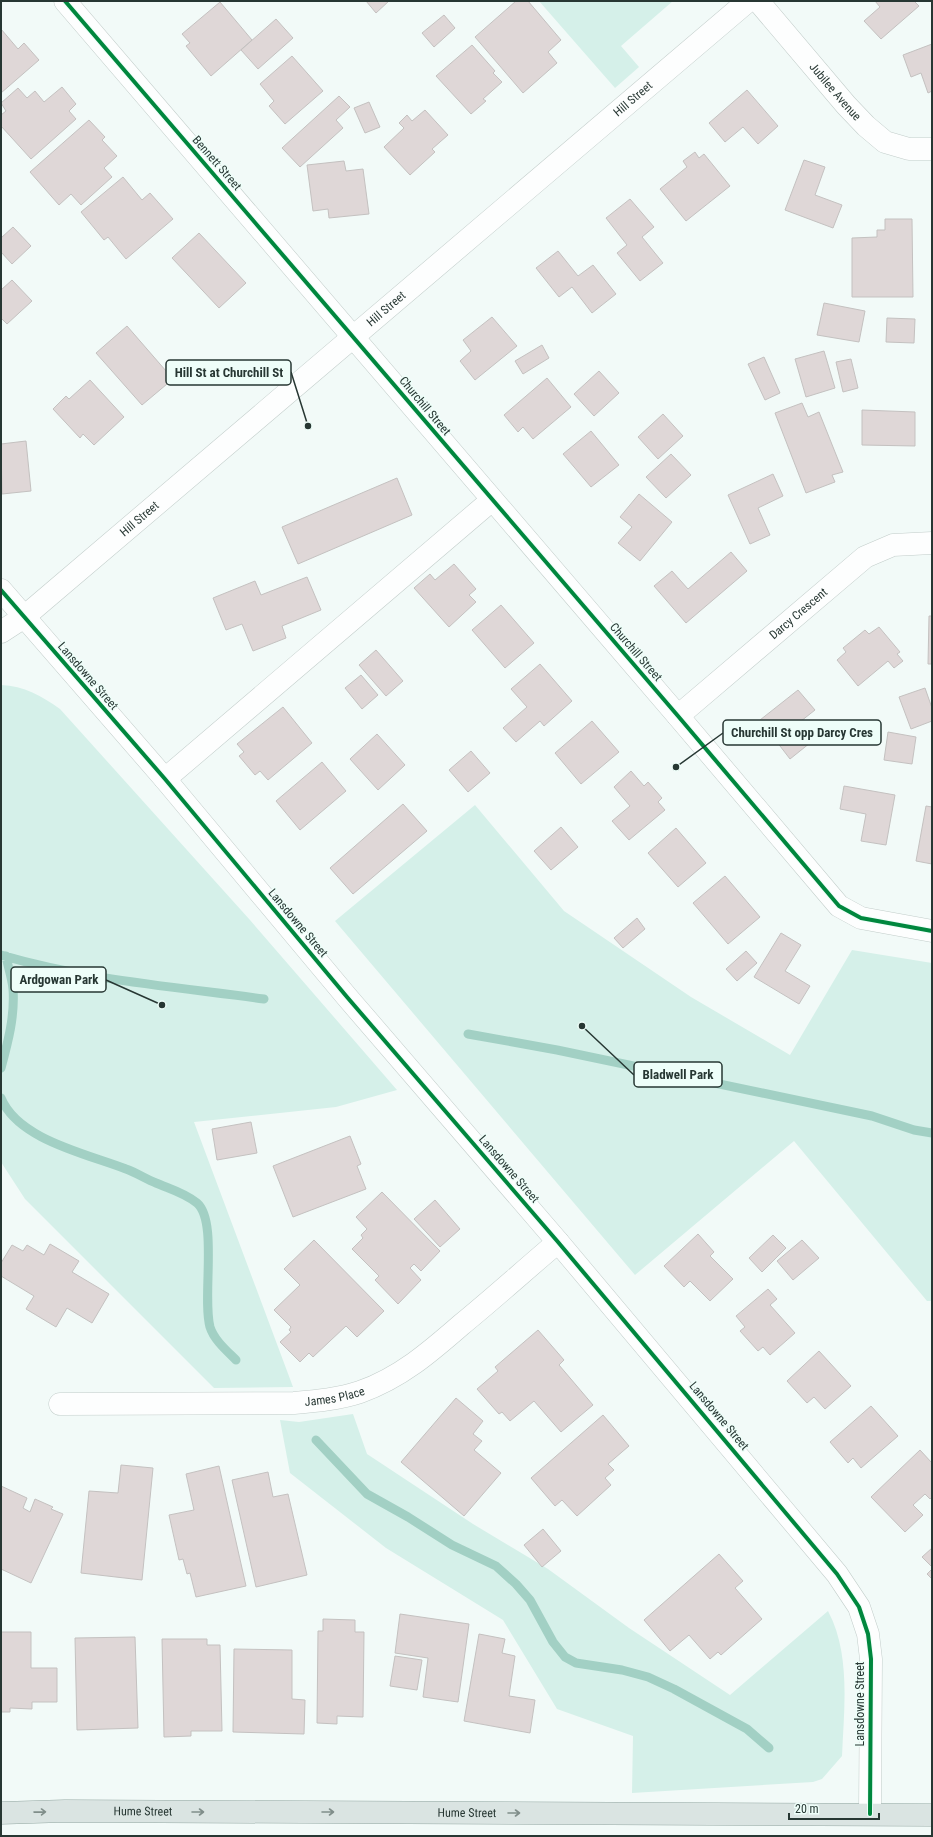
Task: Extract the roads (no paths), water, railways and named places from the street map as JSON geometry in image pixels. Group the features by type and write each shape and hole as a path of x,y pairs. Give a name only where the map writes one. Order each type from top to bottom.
{"main road":[{"name":"Hume Street","path":"1,1813 65,1811 932,1815"}],"street":[{"name":"Hill Street","path":"1,632 24,617 354,338 748,1"},
{"name":"Jubilee Avenue","path":"758,1 846,105 866,126 885,142 909,149 932,149"},
{"name":"Bennett Street","path":"68,2 354,338"},
{"name":"Churchill Street","path":"354,338 839,906 861,918 932,931"},
{"path":"165,779 492,500"},
{"name":"Darcy Crescent","path":"678,716 865,558 893,545 932,543"},
{"name":"Lansdowne Street","path":"1,590 165,779 347,998 558,1242 837,1574 859,1606 868,1634 871,1659 870,1814"},
{"name":"James Place","path":"60,1404 294,1403 327,1400 360,1392 387,1381 409,1368 558,1242"}],"waterway":[{"path":"1,955 33,964 98,977 264,999"},
{"path":"1,1068 13,1009 12,985 6,956"},
{"path":"468,1034 557,1050 872,1116 914,1130 932,1133"},
{"path":"1,1098 10,1112 22,1125 38,1135 56,1144 130,1171 182,1194 197,1203 203,1212 207,1226 208,1314 210,1327 218,1341 236,1360"},
{"path":"316,1440 367,1494 408,1517 452,1545 496,1566 516,1584 530,1600 553,1642 565,1657 576,1663 622,1670 648,1677 674,1689 747,1729 769,1748"}],"place":[{"name":"Hill St at Churchill St","path":"308,426"},
{"name":"Churchill St opp Darcy Cres","path":"676,767"},
{"name":"Ardgowan Park","path":"162,1005"},
{"name":"Bladwell Park","path":"582,1026"}]}
